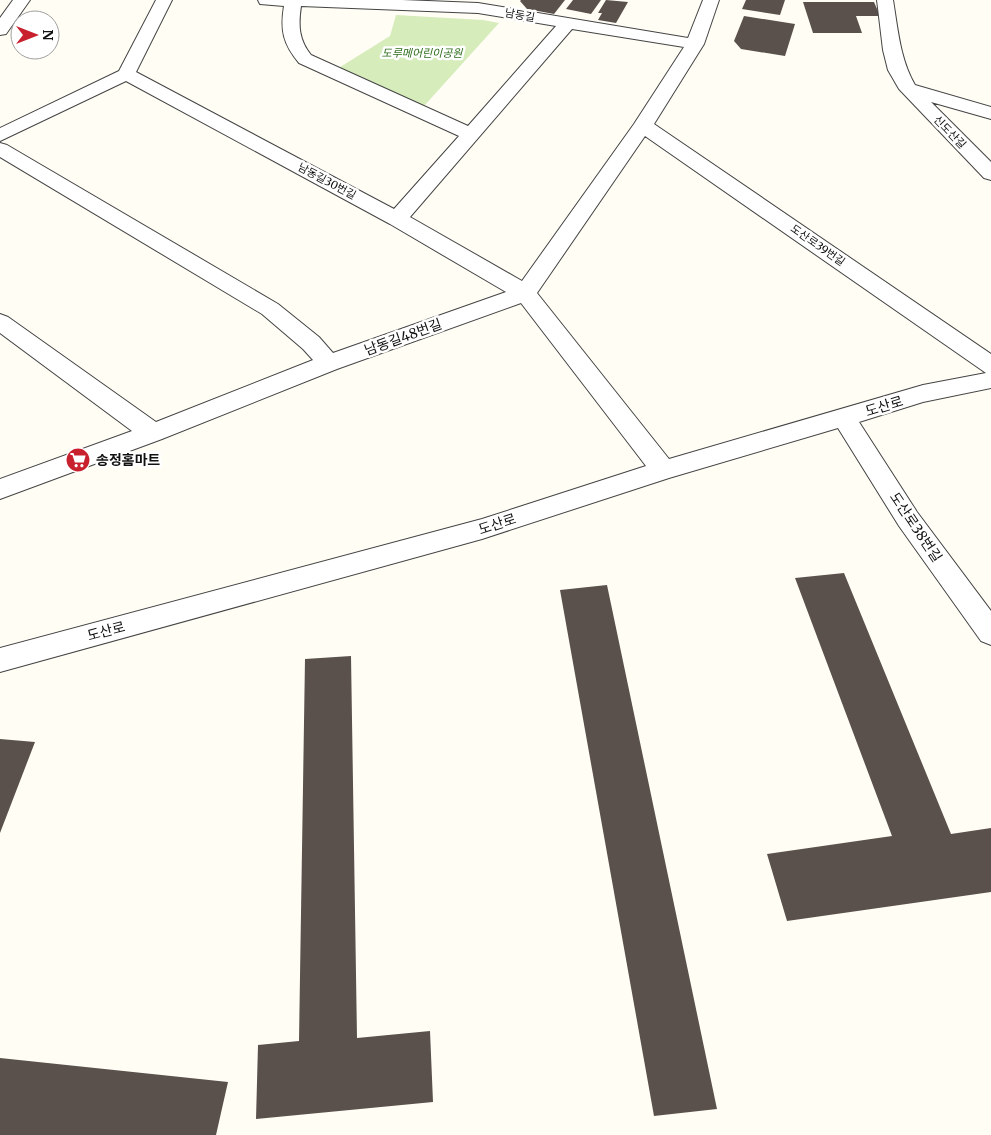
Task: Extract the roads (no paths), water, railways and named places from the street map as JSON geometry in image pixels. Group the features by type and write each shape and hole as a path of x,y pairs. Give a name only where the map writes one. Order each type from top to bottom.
{"street":[{"path":"0,30 22,0"},
{"path":"0,134 126,74 164,0"},
{"name":"남동길","path":"266,0 482,4 566,24 695,44"},
{"path":"663,470 525,293 643,126 695,44 711,0"},
{"name":"신도산길","path":"886,0 897,70 908,89 991,174"},
{"path":"293,1 290,35 293,44 304,59 472,135"},
{"path":"397,218 472,135 566,24"},
{"name":"남동길30번길","path":"126,74 397,218 525,293"},
{"name":"신도산길","path":"908,89 991,113"},
{"name":"도산로39번길","path":"643,126 756,202 991,366"},
{"path":"0,149 270,310 311,342 329,363"},
{"name":"남동길48번길","path":"0,489 153,433 329,363 525,293"},
{"path":"0,322 153,433"},
{"name":"도산로","path":"0,660 482,529 663,470 923,394 991,380"},
{"name":"도산로38번길","path":"844,418 908,518 991,633"}],"place":[{"name":"송정홈마트","path":"78,460"}],"park label":[{"name":"도루메어린이공원","path":"422,53"}]}
